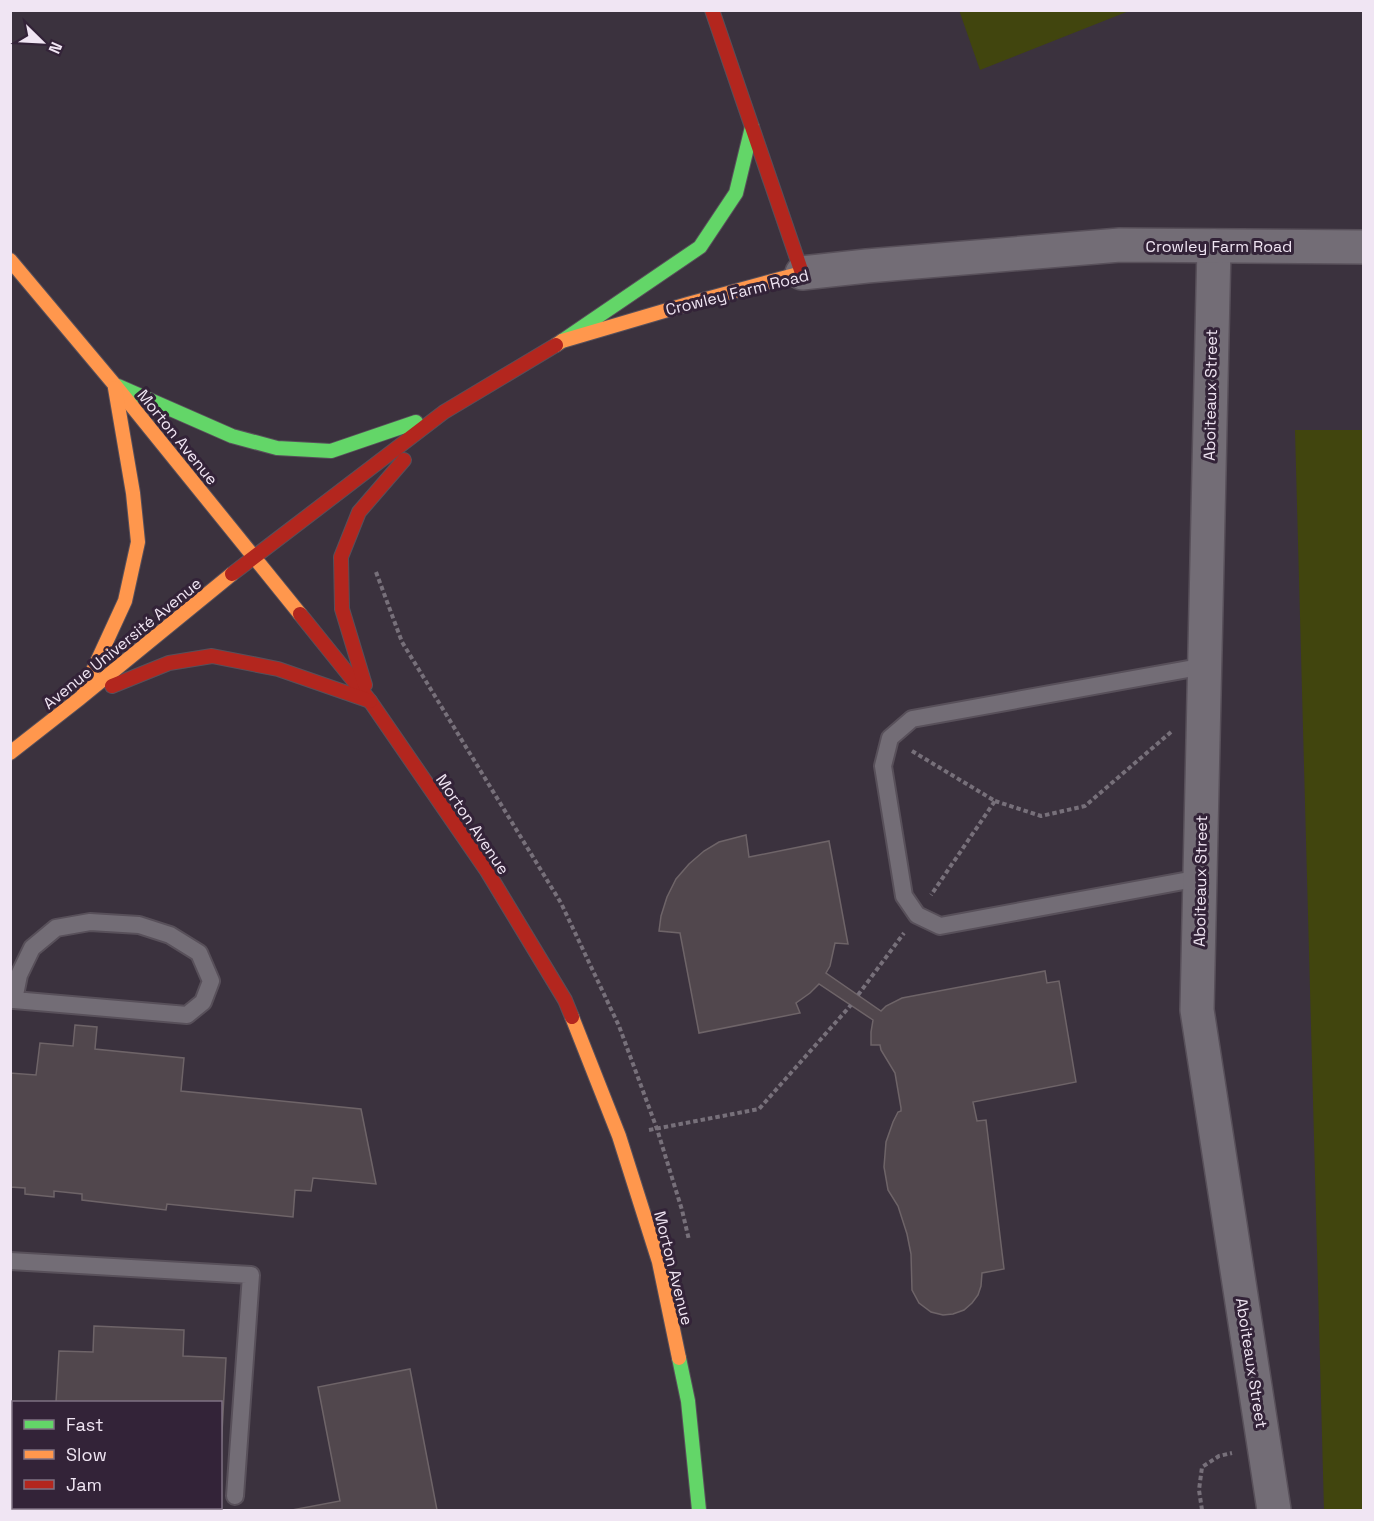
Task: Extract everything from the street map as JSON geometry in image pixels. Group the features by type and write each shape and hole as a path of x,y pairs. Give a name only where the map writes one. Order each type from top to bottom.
{"main road":[{"path":"712,10 802,273"},
{"path":"562,341 700,247 736,193 752,128"},
{"name":"Morton Avenue","path":"10,260 114,384 370,701 487,871 565,1000 619,1137 661,1273 688,1401 699,1510"},
{"name":"Crowley Farm Road","path":"253,557 444,412 562,341 802,273"},
{"path":"114,384 232,436 277,448 331,451 444,412"},
{"path":"79,699 125,601 138,542 133,493 114,384"},
{"path":"370,701 342,609 341,557 359,512 444,412"},
{"name":"Avenue Université Avenue","path":"10,753 253,557"},
{"path":"79,699 169,663 212,656 278,669 370,701"}],"street":[{"name":"Crowley Farm Road","path":"802,273 1120,245 1364,247"},
{"name":"Aboiteaux Street","path":"1214,246 1197,1010 1274,1510"}],"lane":[{"path":"1200,878 940,926 917,915 904,896 883,766 890,738 912,719 1205,666"},
{"path":"90,922 139,925 170,935 199,953 211,981 202,1002 187,1015 12,1000 19,975 32,948 56,928 90,922"},
{"path":"10,1261 251,1275 235,1496"}],"path":[{"path":"890,738 996,801 1041,816 1085,806 1204,704"},
{"path":"858,995 996,801"},
{"path":"619,1137 759,1109 851,1005"},
{"path":"1202,1510 1199,1490 1202,1467 1219,1456 1264,1447"}],"green space":[{"path":"959,10 1129,10 1129,11 980,70"},
{"path":"1295,430 1363,430 1363,1510 1324,1510"}],"building":[{"path":"746,835 749,857 829,841 848,944 835,943 830,966 826,973 881,1011 902,998 1045,971 1047,983 1059,981 1076,1082 973,1102 977,1121 986,1120 1004,1269 982,1273 978,1295 964,1310 943,1315 931,1312 919,1303 912,1290 911,1254 907,1234 898,1206 888,1190 884,1167 886,1142 901,1108 895,1073 880,1045 871,1045 873,1020 819,984 796,1003 800,1013 699,1033 680,933 659,931 661,916 676,879 689,864 719,842"},
{"path":"75,1025 97,1027 95,1049 184,1058 181,1091 361,1109 376,1184 313,1178 311,1191 295,1190 293,1217 167,1204 166,1210 82,1200 82,1194 54,1191 54,1197 25,1194 25,1188 10,1187 10,1073 36,1075 40,1043 73,1046"},
{"path":"94,1326 184,1330 183,1356 226,1358 222,1432 222,1401 56,1401 59,1351 93,1352"},
{"path":"410,1369 437,1510 292,1510 340,1501 318,1387"},
{"path":"52,1509 219,1509 219,1510"}],"traffic: fast":[{"path":"562,341 700,247 736,193 752,127"},
{"path":"118,386 232,436 277,448 331,451 416,422"},
{"path":"679,1358 688,1401 699,1510"}],"traffic: slow":[{"path":"10,260 114,384 300,614"},
{"path":"556,345 562,341 688,304 802,273"},
{"path":"84,690 125,601 138,542 133,493 115,388"},
{"path":"10,753 232,574"},
{"path":"572,1017 619,1136 659,1262 679,1358"}],"traffic: jam":[{"path":"712,10 802,273"},
{"path":"232,574 444,412 556,345"},
{"path":"365,685 342,609 341,557 359,512 404,460"},
{"path":"300,614 370,701 487,871 565,1000 572,1017"},
{"path":"112,686 169,663 212,656 278,669 370,701"}]}
